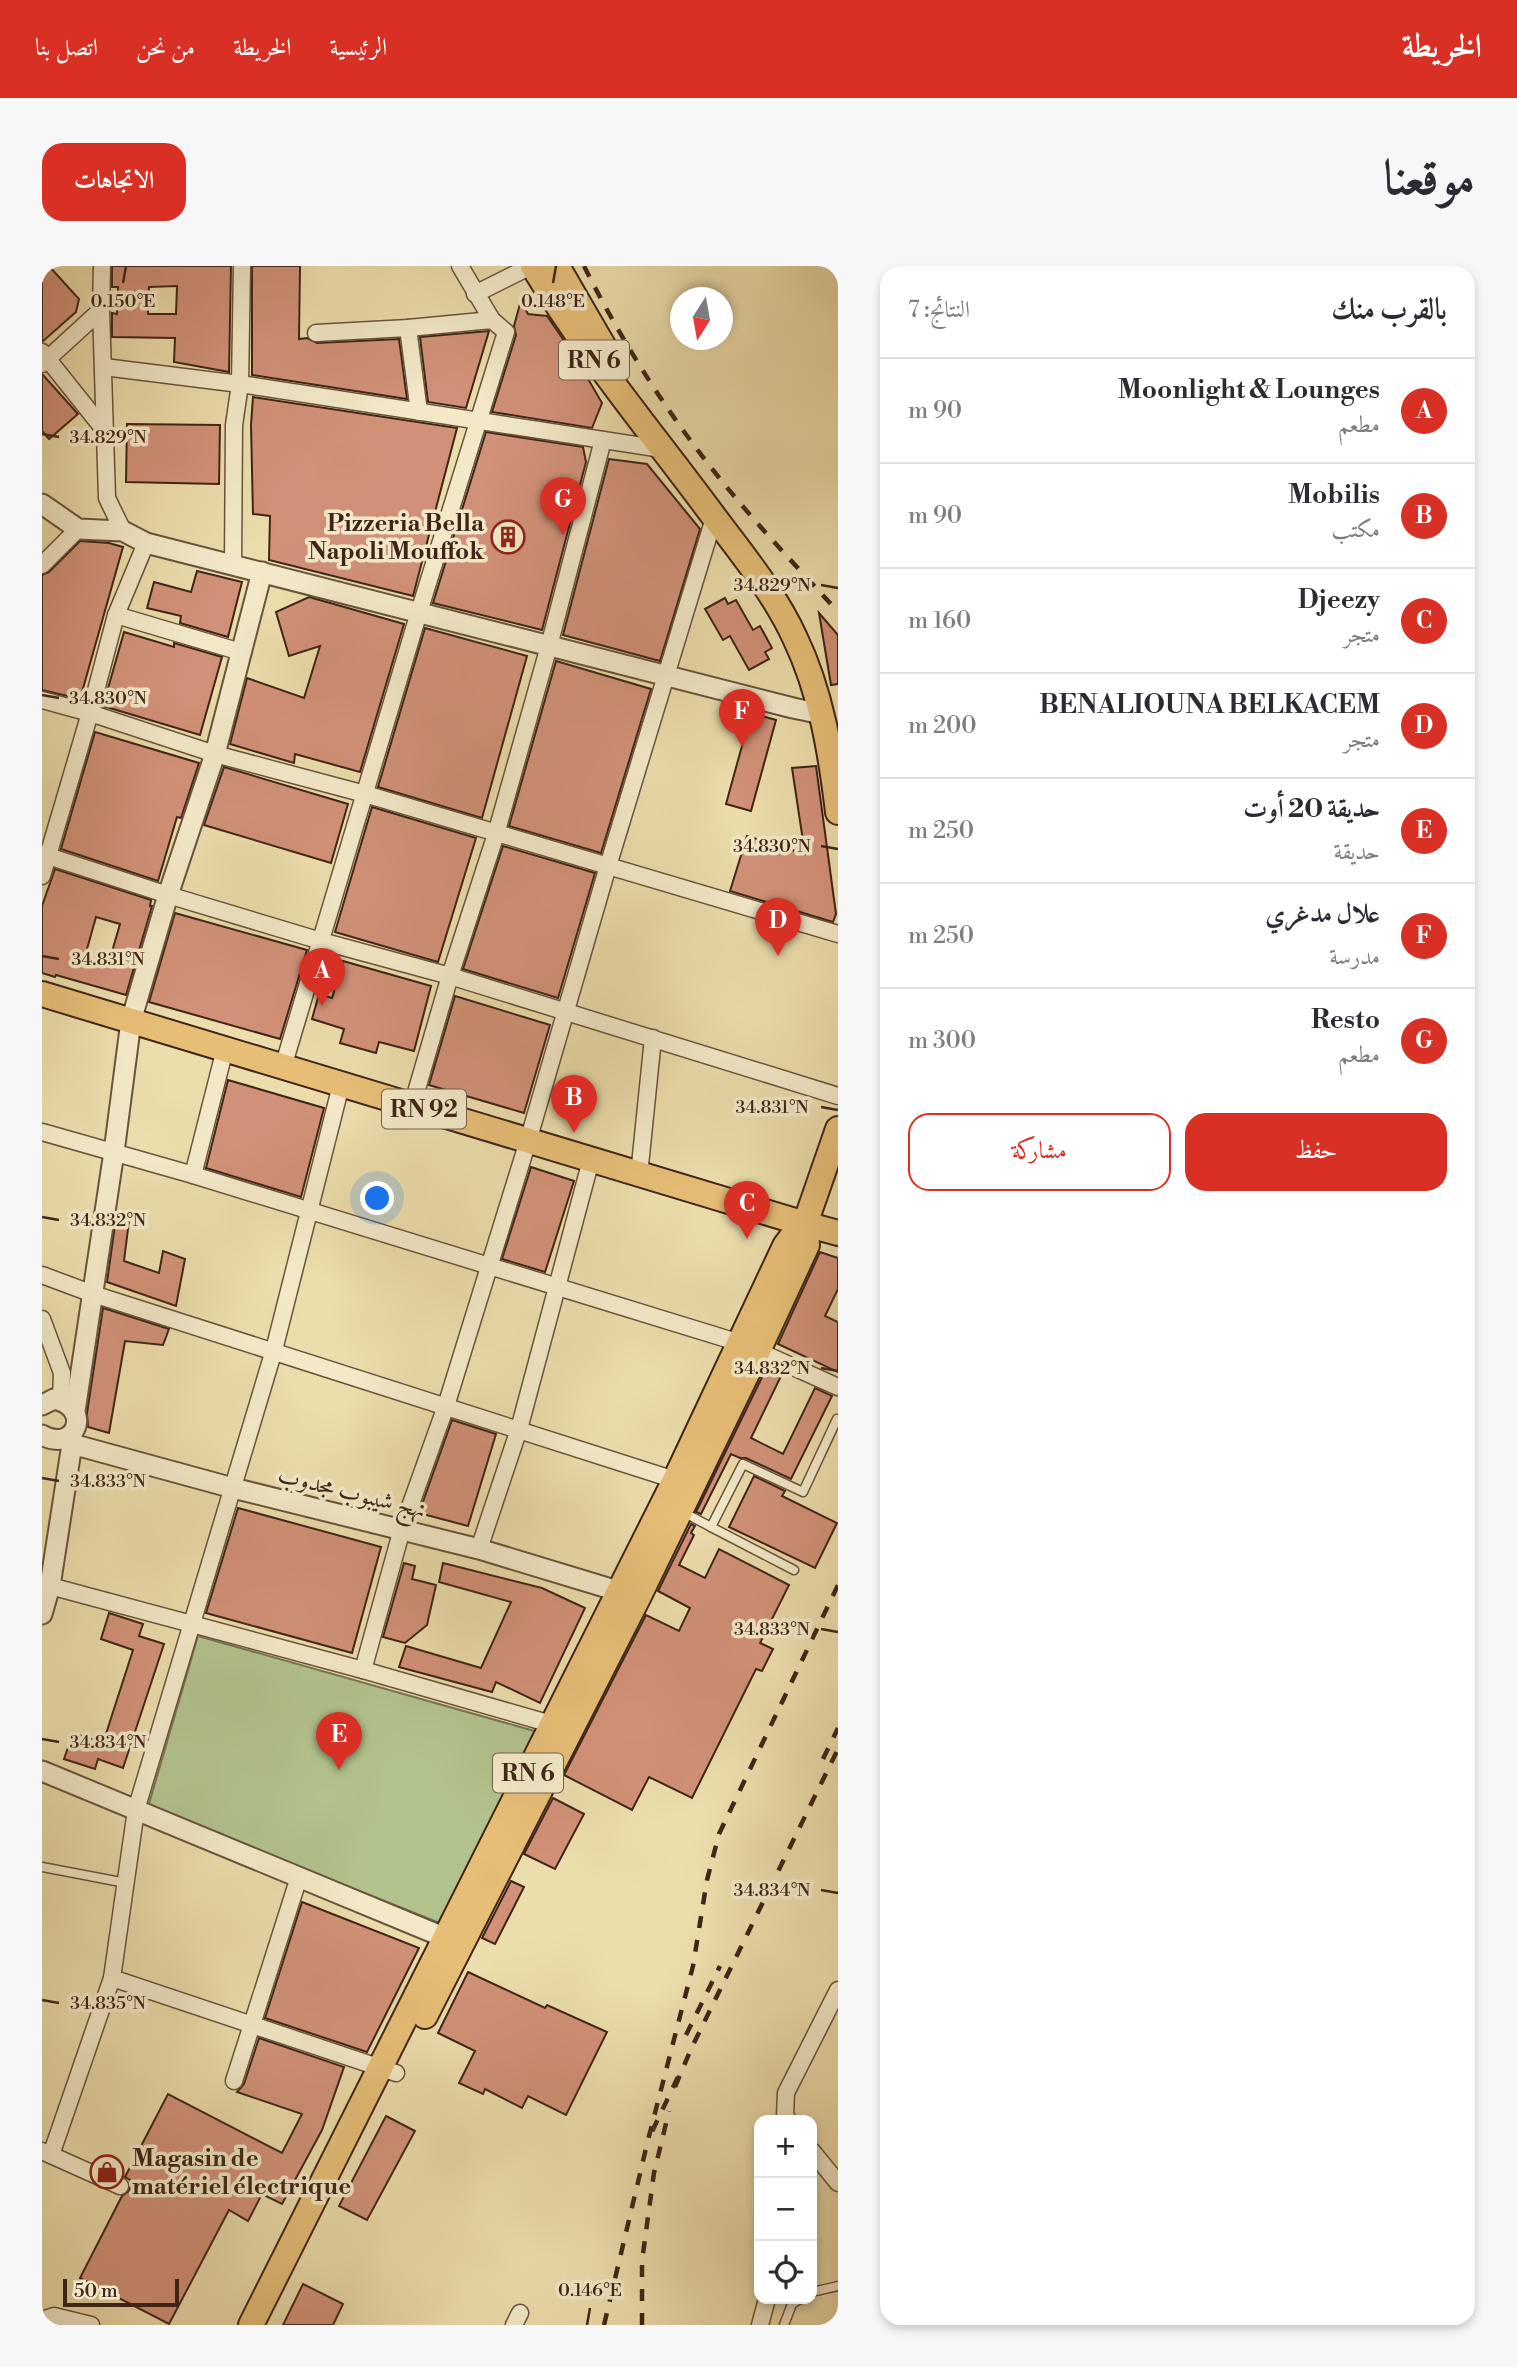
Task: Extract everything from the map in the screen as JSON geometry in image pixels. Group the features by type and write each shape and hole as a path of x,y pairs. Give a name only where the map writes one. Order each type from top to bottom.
{"main road":[{"name":"RN 6","path":"532,266 585,346 758,576 796,638 833,738 838,812"},
{"name":"RN 6","path":"557,266 663,449"},
{"name":"RN 92","path":"42,994 838,1233"},
{"name":"RN 6","path":"251,2325 388,2070 682,1493 749,1347 785,1246 805,1224 838,1129"},
{"name":"RN 6","path":"270,2325 388,2070"}],"street":[{"path":"102,266 107,498 123,531"},
{"path":"233,566 234,425 240,384 242,266"},
{"path":"283,1067 506,332 492,320 460,266"},
{"path":"475,294 532,266"},
{"path":"101,310 44,358 106,432"},
{"path":"316,334 492,320"},
{"path":"408,328 419,412"},
{"path":"103,367 240,384 663,449"},
{"path":"412,1106 496,834 603,440"},
{"path":"42,504 78,529 123,531 146,544 822,714"},
{"path":"363,1670 402,1529 446,1406 715,518"},
{"path":"42,565 78,529"},
{"path":"42,876 45,855 90,713 116,615 146,544"},
{"path":"59,1406 82,1372 131,1021 168,895 215,754 262,572"},
{"path":"116,615 241,652"},
{"path":"42,700 215,754 365,793 838,934"},
{"path":"45,855 168,895 450,976 838,1096"},
{"path":"639,1175 653,1038"},
{"path":"193,1175 225,1049"},
{"path":"120,2186 47,2153 112,1978 136,1810 274,1350 341,1084"},
{"path":"42,1132 193,1175 749,1347 838,1387"},
{"path":"479,1549 519,1429 591,1160"},
{"path":"42,1275 93,1294 519,1429 682,1493"},
{"path":"42,1319 62,1373 59,1406"},
{"path":"62,1373 82,1372"},
{"path":"42,1614 50,1586 69,1439 77,1423 59,1406"},
{"name":"نهج شيبوب مجدوب","path":"42,1435 52,1441 69,1439 233,1488 479,1549 629,1594"},
{"path":"50,1586 363,1670 562,1727"},
{"path":"42,1771 453,1940"},
{"path":"234,2081 299,1877"},
{"path":"112,1978 388,2070"},
{"path":"785,2115 786,2093 838,1990"},
{"path":"817,2157 837,2181"},
{"path":"760,2325 766,2304"},
{"path":"42,2320 54,2316 91,2325"}],"lane":[{"path":"711,1527 743,1464 803,1492 837,1419"},
{"path":"682,1493 711,1527 794,1570"},
{"path":"42,1867 126,1883"},
{"path":"817,2291 838,2286"},
{"path":"784,2325 792,2304"}],"green space":[{"path":"198,1636 538,1732 442,1924 148,1807"}],"building":[{"path":"42,266 49,266 79,299 76,312 42,342"},
{"path":"112,266 231,266 229,372 174,362 175,338 112,337 112,313 117,314 118,287 112,287","holes":["177,286 176,314 148,314 149,287"]},
{"path":"252,266 300,266 299,339 307,338 317,343 399,339 407,399 252,375"},
{"path":"521,300 528,314 547,316 602,403 592,428 492,412 516,335 514,326"},
{"path":"489,331 466,408 428,402 420,337"},
{"path":"42,374 78,414 49,439 42,431"},
{"path":"253,397 457,428 413,596 269,560 270,516 253,514"},
{"path":"127,424 220,425 219,484 126,482"},
{"name":"Pizzeria Bella Napoli Mouffok","path":"486,432 583,447 586,462 542,630 433,603"},
{"path":"609,459 647,464 700,529 660,661 563,635"},
{"path":"80,541 123,547 80,699 42,690 42,575 49,572"},
{"path":"197,571 242,582 228,637 180,623 181,616 147,608 154,582 191,592"},
{"path":"309,597 404,624 360,772 295,754 294,763 230,744 247,678 304,698 320,646 289,656 276,612"},
{"path":"725,598 728,604 736,600 753,630 760,626 772,648 765,652 769,659 749,670 730,636 723,640 705,609"},
{"path":"819,613 838,635 838,684 831,685"},
{"path":"425,628 527,656 482,818 378,787"},
{"path":"124,632 174,647 174,643 222,657 200,735 103,706"},
{"path":"556,661 651,689 601,853 509,826"},
{"path":"751,713 776,720 751,811 726,804"},
{"path":"95,732 199,763 181,818 177,817 158,881 61,849"},
{"path":"816,766 836,914 833,922 730,891 747,836 805,854 792,768"},
{"path":"224,767 348,804 331,863 204,825"},
{"path":"372,807 476,838 438,962 335,932"},
{"path":"503,846 595,873 558,998 463,969"},
{"path":"55,869 151,900 152,906 126,995 42,973 42,906","holes":["96,917 120,924 109,962 85,956"]},
{"path":"175,913 307,950 280,1039 149,1002"},
{"path":"343,961 431,986 414,1051 379,1042 376,1053 340,1043 344,1029 312,1019 319,994 332,998"},
{"path":"455,996 550,1025 524,1113 429,1085"},
{"path":"228,1080 324,1108 301,1197 206,1168"},
{"path":"531,1167 574,1181 545,1272 502,1259"},
{"path":"116,1218 129,1221 124,1261 159,1273 163,1251 185,1259 176,1306 107,1282"},
{"path":"820,1252 838,1258 838,1289 825,1316 838,1322 838,1372 778,1344"},
{"path":"103,1308 169,1329 163,1345 125,1341 109,1433 88,1427 87,1413"},
{"path":"767,1367 782,1374 751,1438 783,1454 815,1388 832,1396 791,1479 731,1454 701,1514 696,1512"},
{"path":"452,1420 496,1434 468,1526 419,1513"},
{"path":"754,1476 785,1491 782,1496 837,1523 815,1568 729,1527"},
{"path":"238,1508 381,1547 352,1653 206,1613"},
{"path":"691,1524 695,1526 691,1533 694,1535 679,1565 705,1578 719,1549 789,1585 760,1643 773,1649 762,1671 756,1669 692,1798 649,1777 632,1810 564,1775 646,1615 679,1631 690,1608 658,1591"},
{"path":"404,1563 415,1566 412,1579 436,1585 427,1625 405,1643 383,1637"},
{"path":"443,1563 542,1588 585,1608 540,1703 496,1682 492,1692 399,1667 406,1646 481,1668 511,1602 439,1582"},
{"path":"109,1613 143,1624 139,1636 164,1644 123,1768 98,1759 95,1769 64,1759 73,1733 103,1743 133,1650 101,1639"},
{"path":"553,1798 584,1814 555,1869 524,1854"},
{"path":"511,1881 524,1887 495,1944 482,1938"},
{"path":"302,1902 419,1948 367,2052 265,2018"},
{"path":"468,1972 545,2008 547,2005 607,2032 566,2115 528,2096 522,2108 485,2089 483,2094 459,2083 475,2051 438,2033"},
{"path":"259,2038 344,2067 322,2130 282,2204 262,2194 248,2221 229,2210 169,2324 80,2278 122,2196 129,2191 130,2180 125,2177 168,2094 282,2153 302,2114 237,2092 244,2084"},
{"path":"386,2116 415,2131 367,2220 339,2206"},
{"path":"303,2284 343,2304 333,2325 283,2325"}],"railway":[{"path":"584,266 634,357 692,443 748,512 838,612"},
{"path":"678,2077 648,2140 693,1966 707,1880 719,1834 838,1585"},
{"path":"823,1759 838,1728"},
{"path":"675,2087 838,1749"},
{"path":"686,2035 720,1966"},
{"path":"642,2325 642,2261 654,2173 669,2111"},
{"path":"604,2325 648,2140"}],"place":[{"name":"Resto","path":"563,535"},
{"name":"Pizzeria Bella Napoli Mouffok","path":"508,537"},
{"name":"علال مدغري","path":"742,747"},
{"name":"BENALIOUNA BELKACEM","path":"778,956"},
{"name":"Moonlight & Lounges","path":"322,1006"},
{"name":"Mobilis","path":"574,1133"},
{"name":"Djeezy","path":"747,1239"},
{"name":"حديقة 20 أوت","path":"339,1770"},
{"name":"Magasin de matériel électrique","path":"107,2172"}]}
